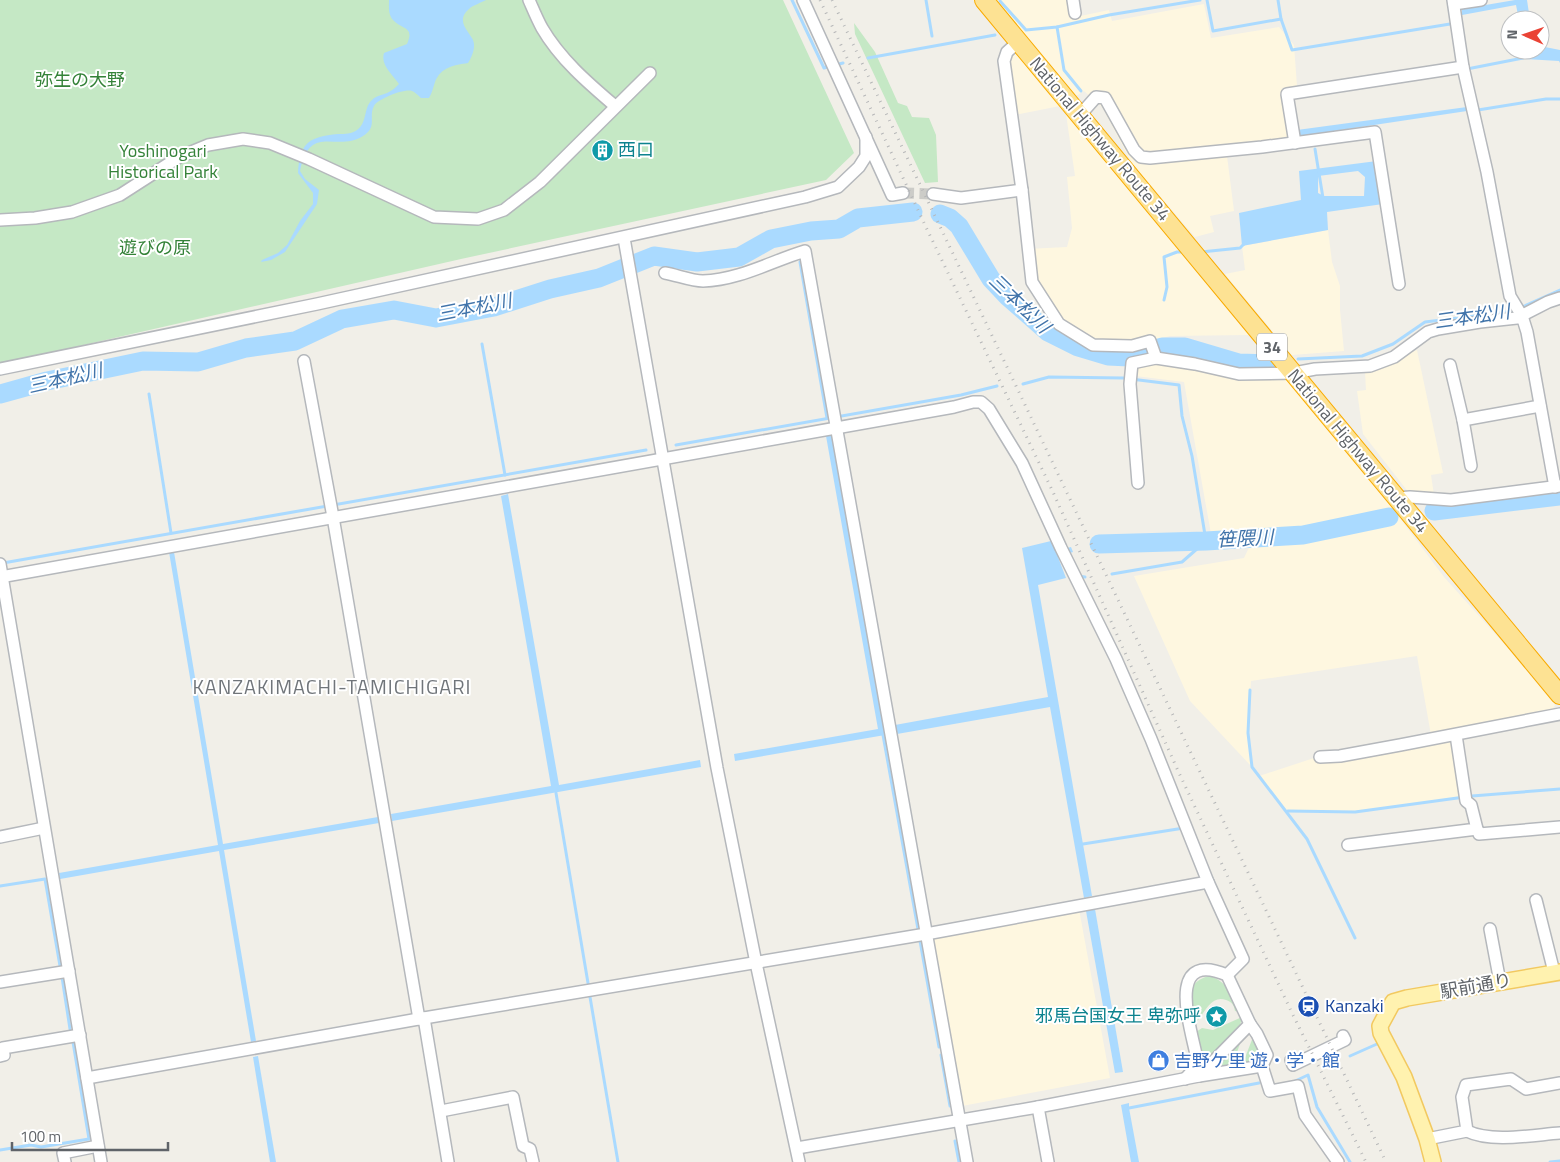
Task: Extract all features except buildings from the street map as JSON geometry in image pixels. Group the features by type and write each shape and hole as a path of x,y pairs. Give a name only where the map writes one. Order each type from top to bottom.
{"highway":[{"name":"National Highway Route 34","path":"989,3 1018,42 1560,695"}],"main road":[{"name":"駅前通り","path":"1427,1139 1404,1076 1381,1033 1380,1026 1393,1002 1557,972"},
{"path":"1427,1139 1433,1162"}],"street":[{"path":"529,0 542,28 558,50 584,79 615,106"},
{"path":"803,0 892,195 903,193"},
{"path":"1073,0 1075,13"},
{"path":"1397,498 1450,500 1557,486 1527,332 1519,311 1510,296 1487,172 1463,67 1454,2 1481,0"},
{"path":"1018,42 1007,52 1004,61 1022,190 1032,282 1059,324 1093,345 1132,346 1150,341 1156,358"},
{"path":"1295,143 1287,94 1463,67"},
{"path":"0,220 35,218 72,212 120,195 179,157 208,145 243,139 270,143 434,217 478,219 504,210 540,182 650,73"},
{"path":"1080,115 1096,97 1105,98 1134,150 1141,157 1150,158 1295,143 1375,132 1399,284"},
{"path":"0,369 779,204 838,187 859,167 866,156 866,137"},
{"path":"933,194 962,198 1022,190"},
{"path":"624,238 628,281 663,459 717,768 799,1162"},
{"path":"665,273 702,281 734,276 805,251 967,1162"},
{"path":"1138,483 1130,379 1132,363 1156,358 1239,374 1294,373 1315,369 1370,366 1394,357 1428,332 1519,311 1560,298"},
{"path":"304,361 422,1019 441,1111 448,1162"},
{"path":"1450,365 1463,420 1471,466"},
{"path":"101,1162 1,572 332,509 663,459 835,420 954,407 973,402 981,402 989,409 1022,463 1151,738 1208,882 1243,958 1227,975"},
{"path":"1463,420 1540,406"},
{"path":"1320,757 1340,756 1560,714"},
{"path":"1456,735 1465,797 1471,804 1476,830 1479,834 1560,827"},
{"path":"0,837 44,828"},
{"path":"1348,845 1476,830"},
{"path":"87,1078 926,934 1208,882"},
{"path":"1536,900 1557,972"},
{"path":"1490,928 1500,982"},
{"path":"1185,1079 1195,1068 1197,1059 1185,995 1188,979 1197,972 1214,970 1227,975 1267,1055 1262,1066 1270,1091 1298,1086 1305,1115 1338,1162"},
{"path":"0,982 69,971"},
{"path":"1199,1076 1250,1024"},
{"path":"0,1056 4,1055 3,1048 80,1035"},
{"path":"1291,1060 1293,1065 1345,1040 1343,1036"},
{"path":"797,1148 1262,1066"},
{"path":"1467,1131 1462,1097 1466,1085 1510,1079 1526,1089 1560,1083"},
{"path":"441,1111 513,1098 523,1146 530,1149 533,1162"},
{"path":"1038,1107 1048,1162"},
{"path":"1427,1139 1467,1131 1475,1135 1499,1137 1560,1133"},
{"path":"65,1162 63,1153 98,1146"}],"shaded area":[{"path":"973,0 1068,0 1071,18 1109,10 1112,21 1204,4 1211,38 1279,27 1294,45 1297,86 1282,88 1293,147 1227,156 1234,211 1210,216 1214,232 1195,237 1133,165 1102,107 1084,91 1060,106 1009,116 1001,60 1010,45"},
{"path":"1066,114 1249,335 1170,336 1151,341 1156,358 1281,373 1393,509 1444,577 1506,646 1555,705 1551,712 1450,731 1459,798 1355,812 1287,811 1259,776 1314,758 1431,735 1417,656 1251,681 1248,733 1252,767 1190,701 1134,576 1244,558 1255,535 1211,534 1184,382 1127,375 1132,346 1093,345 1059,324 1032,282 1027,249 1067,247 1072,228 1067,177 1075,176"},
{"path":"1328,230 1332,262 1340,286 1344,351 1292,355 1225,274 1245,270 1242,246"},
{"path":"1417,350 1443,473 1431,475 1434,495 1409,493 1363,434 1357,391 1366,390 1365,372"},
{"path":"1079,909 1110,1078 962,1106 930,937"}],"green space":[{"name":"Yoshinogari Historical Park","path":"0,0 783,0 854,153 826,180 461,259 0,364"},
{"path":"854,23 875,52 898,103 907,106 912,117 929,118 936,135 938,182 925,183 855,34"},
{"path":"1209,976 1221,981 1225,985 1240,1012 1235,1011 1232,1004 1228,1001 1216,1000 1208,1006 1195,1024 1191,1001 1192,989 1201,979"},
{"path":"1242,1017 1240,1026 1208,1058 1204,1059 1196,1032 1202,1028 1213,1030"},
{"path":"1243,1035 1235,1058 1229,1066 1208,1071"},
{"path":"1253,1037 1260,1055 1255,1060 1243,1063"}],"water":[{"path":"389,0 486,0 471,8 465,13 463,18 464,26 474,43 471,58 468,63 444,70 435,82 429,98 421,98 408,90 380,100 372,110 370,129 363,136 343,142 317,143 310,147 304,156 300,171 305,179 319,190 317,204 285,252 271,260 261,262 278,253 287,245 300,221 313,204 313,193 298,173 301,154 304,148 313,139 348,134 355,131 363,123 369,103 399,84 385,66 383,57 384,53 407,44 409,34 406,29 391,18"},
{"path":"1515,0 1527,0 1528,10 1517,10 1516,5 1462,15 1462,9"},
{"path":"1550,48 1560,50 1560,63 1559,61 1542,60 1550,60"},
{"path":"1467,107 1467,111 1301,136 1297,130"},
{"path":"1377,161 1383,204 1327,212 1328,230 1242,246 1239,213 1301,200 1299,171","holes":["1358,171 1365,177 1364,196 1324,196 1318,193 1318,176"]},
{"path":"832,435 885,735 735,761 734,754 878,729 826,436"},
{"path":"508,494 559,785 700,760 701,767 392,821 391,814 551,786 501,496"},
{"path":"1051,541 1056,551 1071,547 1073,552 1058,557 1066,578 1038,585 1092,896 1084,898 1050,707 897,734 895,725 1048,697 1022,548"},
{"path":"169,552 174,552 223,844 378,817 379,823 224,850 256,1041 251,1042 219,851 60,879 59,873 218,845"},
{"path":"1095,909 1123,1072 1115,1073 1086,911"},
{"path":"258,1056 276,1162 270,1162 253,1057"},
{"path":"1129,1103 1139,1162 1131,1162 1121,1105"}],"waterway":[{"path":"792,0 824,68 843,63"},
{"path":"926,0 932,36"},
{"path":"1000,1 1026,30 1057,27 1109,15 1200,0"},
{"path":"1207,0 1213,31 1281,19 1292,50 1450,24"},
{"path":"1278,0 1281,19"},
{"path":"1057,27 1064,70 1081,91"},
{"path":"868,58 995,35"},
{"path":"1467,69 1513,60"},
{"path":"1478,110 1546,99 1560,99"},
{"path":"1315,149 1323,198"},
{"name":"三本松川","path":"0,394 47,381 143,361 198,362 246,348 295,341 342,319 394,310 436,318 494,307 550,289 599,278 654,256 697,262 739,257 771,239 811,231 839,229 858,218 913,212"},
{"name":"三本松川","path":"940,214 950,218 959,226 991,279 1007,296 1048,332 1078,347 1108,356 1129,357 1162,347 1185,347 1239,363 1271,364"},
{"path":"1201,252 1240,248 1245,243"},
{"path":"1164,300 1167,287 1164,257 1177,252 1185,252"},
{"path":"800,262 827,418"},
{"name":"三本松川","path":"1520,308 1560,290"},
{"name":"三本松川","path":"1298,359 1362,356 1393,344 1425,322 1515,311"},
{"path":"482,344 505,475"},
{"path":"1023,384 1049,377 1123,378 1179,385 1182,416 1192,456 1206,541 1182,562 1112,574"},
{"path":"676,445 961,395 997,386"},
{"path":"149,394 171,533"},
{"path":"3,563 646,450"},
{"name":"笹隈川","path":"1434,511 1560,496"},
{"name":"笹隈川","path":"1099,544 1206,541 1303,535 1389,517"},
{"path":"1078,576 1085,577"},
{"path":"1250,690 1248,733 1252,767 1307,839 1355,938"},
{"path":"883,735 918,929"},
{"path":"1288,811 1355,812 1472,796 1560,789"},
{"path":"556,793 588,983"},
{"path":"1083,844 1184,828"},
{"path":"0,886 45,879 60,966"},
{"path":"920,941 939,1047"},
{"path":"62,977 70,1029"},
{"path":"590,997 618,1162"},
{"path":"0,1150 31,1145 41,1147 89,1139 73,1042"},
{"path":"1350,1056 1377,1044"},
{"path":"941,1055 950,1106"},
{"path":"1293,1082 1308,1075 1317,1107 1350,1162"},
{"path":"1129,1108 1259,1083"},
{"path":"955,1141 959,1162"},
{"path":"1550,1162 1560,1161"}],"tunnel":[{"path":"903,193 933,194"}],"railway":[{"path":"820,0 1053,492 1179,773 1292,1013 1366,1162"},
{"path":"832,0 1386,1162"}],"place":[{"name":"西口","path":"602,150"},
{"name":"Kanzaki","path":"1309,1006"},
{"name":"邪馬台国女王 卑弥呼","path":"1217,1016"},
{"name":"吉野ケ里 遊・学・館","path":"1158,1061"}],"district":[{"name":"KANZAKIMACHI-TAMICHIGARI","path":"332,687"}],"park label":[{"name":"弥生の大野","path":"80,80"},
{"name":"遊びの原","path":"155,248"}]}
